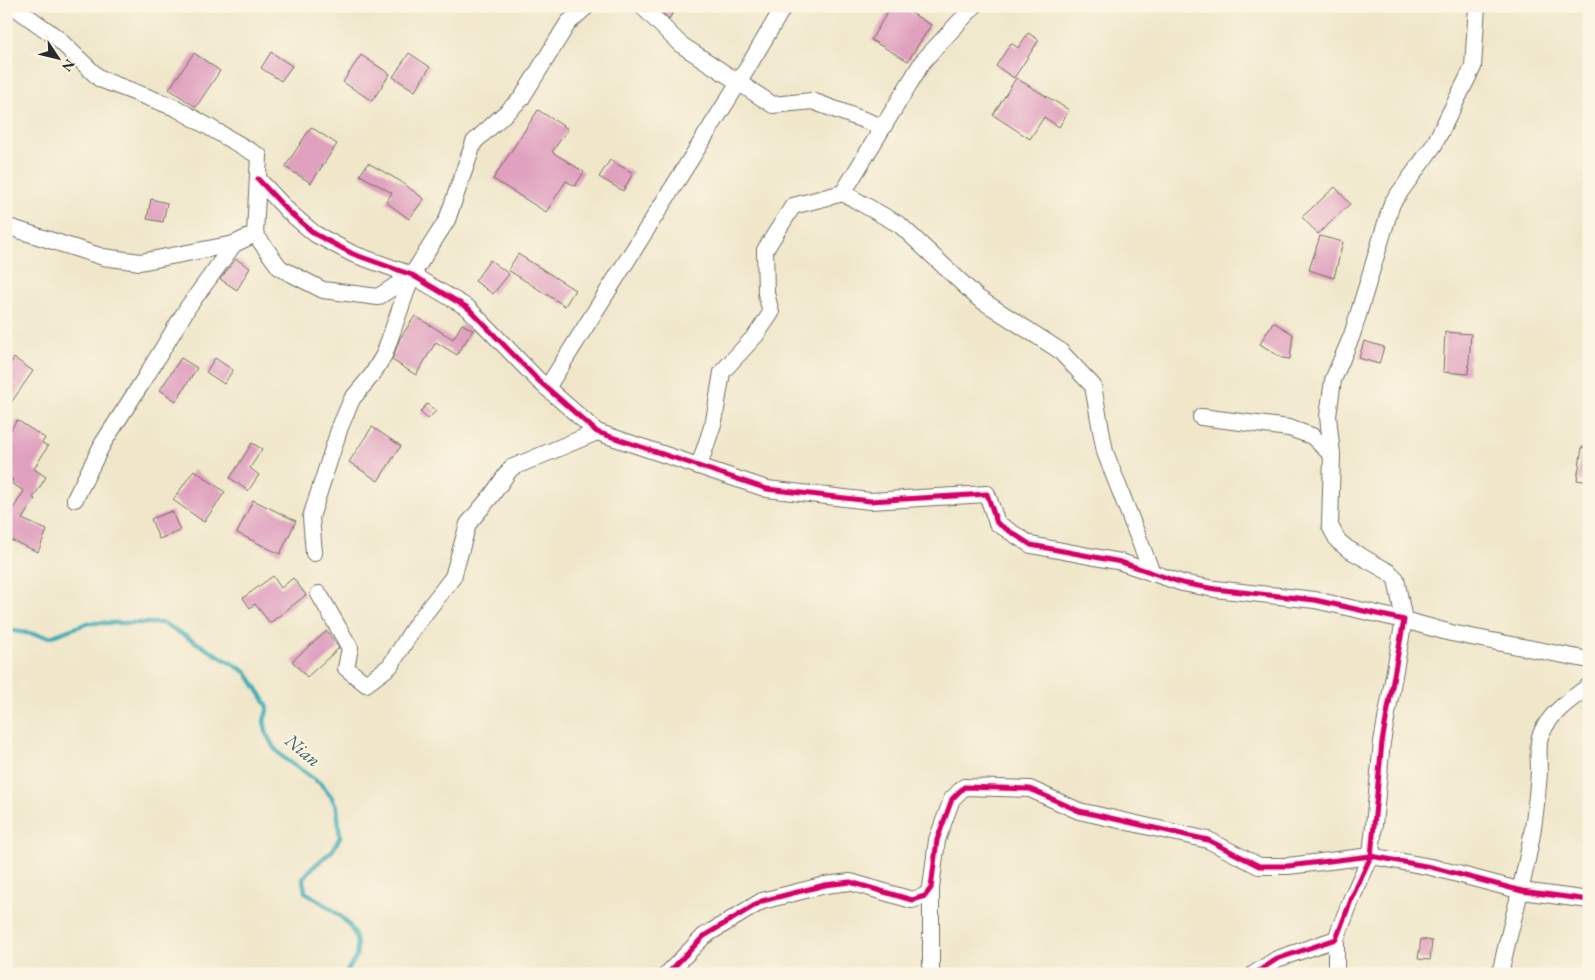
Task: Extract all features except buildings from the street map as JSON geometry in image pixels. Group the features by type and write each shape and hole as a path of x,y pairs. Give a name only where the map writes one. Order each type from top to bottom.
{"street":[{"path":"12,6 56,37 100,79 176,108 259,156 255,234 280,268 323,290 378,297 412,275"},
{"path":"314,553 311,517 340,427 352,399 372,375 384,355 412,275 446,220 474,142 521,100 568,23 587,6"},
{"path":"642,6 680,44 773,105 812,101 883,126"},
{"path":"547,388 739,82 784,6"},
{"path":"843,193 923,61 974,6"},
{"path":"1336,974 1336,940 1353,895 1371,856 1382,742 1404,620 1396,579 1389,572 1348,549 1338,541 1330,526 1332,455 1328,416 1333,380 1352,335 1392,203 1434,145 1473,68 1477,6"},
{"path":"258,179 289,212 315,234 353,254 412,275 468,308 547,388 597,432 767,489 870,501 987,494 997,523 1031,545 1121,562 1182,583 1215,589 1315,600 1404,620 1451,633 1589,660"},
{"path":"699,466 714,421 722,372 756,335 771,313 766,293 765,250 794,206 843,193 900,225 978,298 1059,350 1094,386 1106,452 1152,573"},
{"path":"6,226 103,257 140,262 234,244 255,234"},
{"path":"75,499 103,443 160,351 197,293 234,244"},
{"path":"1201,417 1289,428 1312,436 1332,455"},
{"path":"319,594 350,648 346,668 366,684 390,666 415,626 453,577 468,524 492,495 510,468 597,432"},
{"path":"1500,974 1509,933 1522,891 1534,822 1539,774 1540,735 1549,720 1565,703 1589,686"},
{"path":"930,974 931,888 937,840 952,799 964,787 1030,789 1079,810 1208,840 1259,866 1288,866 1371,856 1431,867 1522,891 1589,900"},
{"path":"667,974 704,936 762,902 825,885 850,882 912,900 925,896 931,888"},
{"path":"1254,974 1278,959 1336,940"}],"waterway":[{"name":"Nian","path":"6,632 9,630 50,637 88,623 163,623 246,672 268,707 264,721 267,735 274,748 284,758 321,784 331,796 337,808 340,837 333,850 311,869 303,879 305,892 338,914 351,928 355,936 357,945 356,956 346,974"}],"cycle path":[{"path":"258,179 289,212 315,234 353,254 412,275 468,308 538,380 597,432 767,489 870,501 987,494 997,523 1031,545 1121,562 1182,583 1215,589 1315,600 1404,620 1382,742 1371,856 1336,939 1277,959 1254,974"},
{"path":"667,974 704,936 762,901 825,885 850,882 912,900 925,896 931,888 937,840 952,799 964,787 1030,789 1079,811 1208,840 1259,866 1288,866 1371,856 1431,867 1522,891 1589,900"}]}
